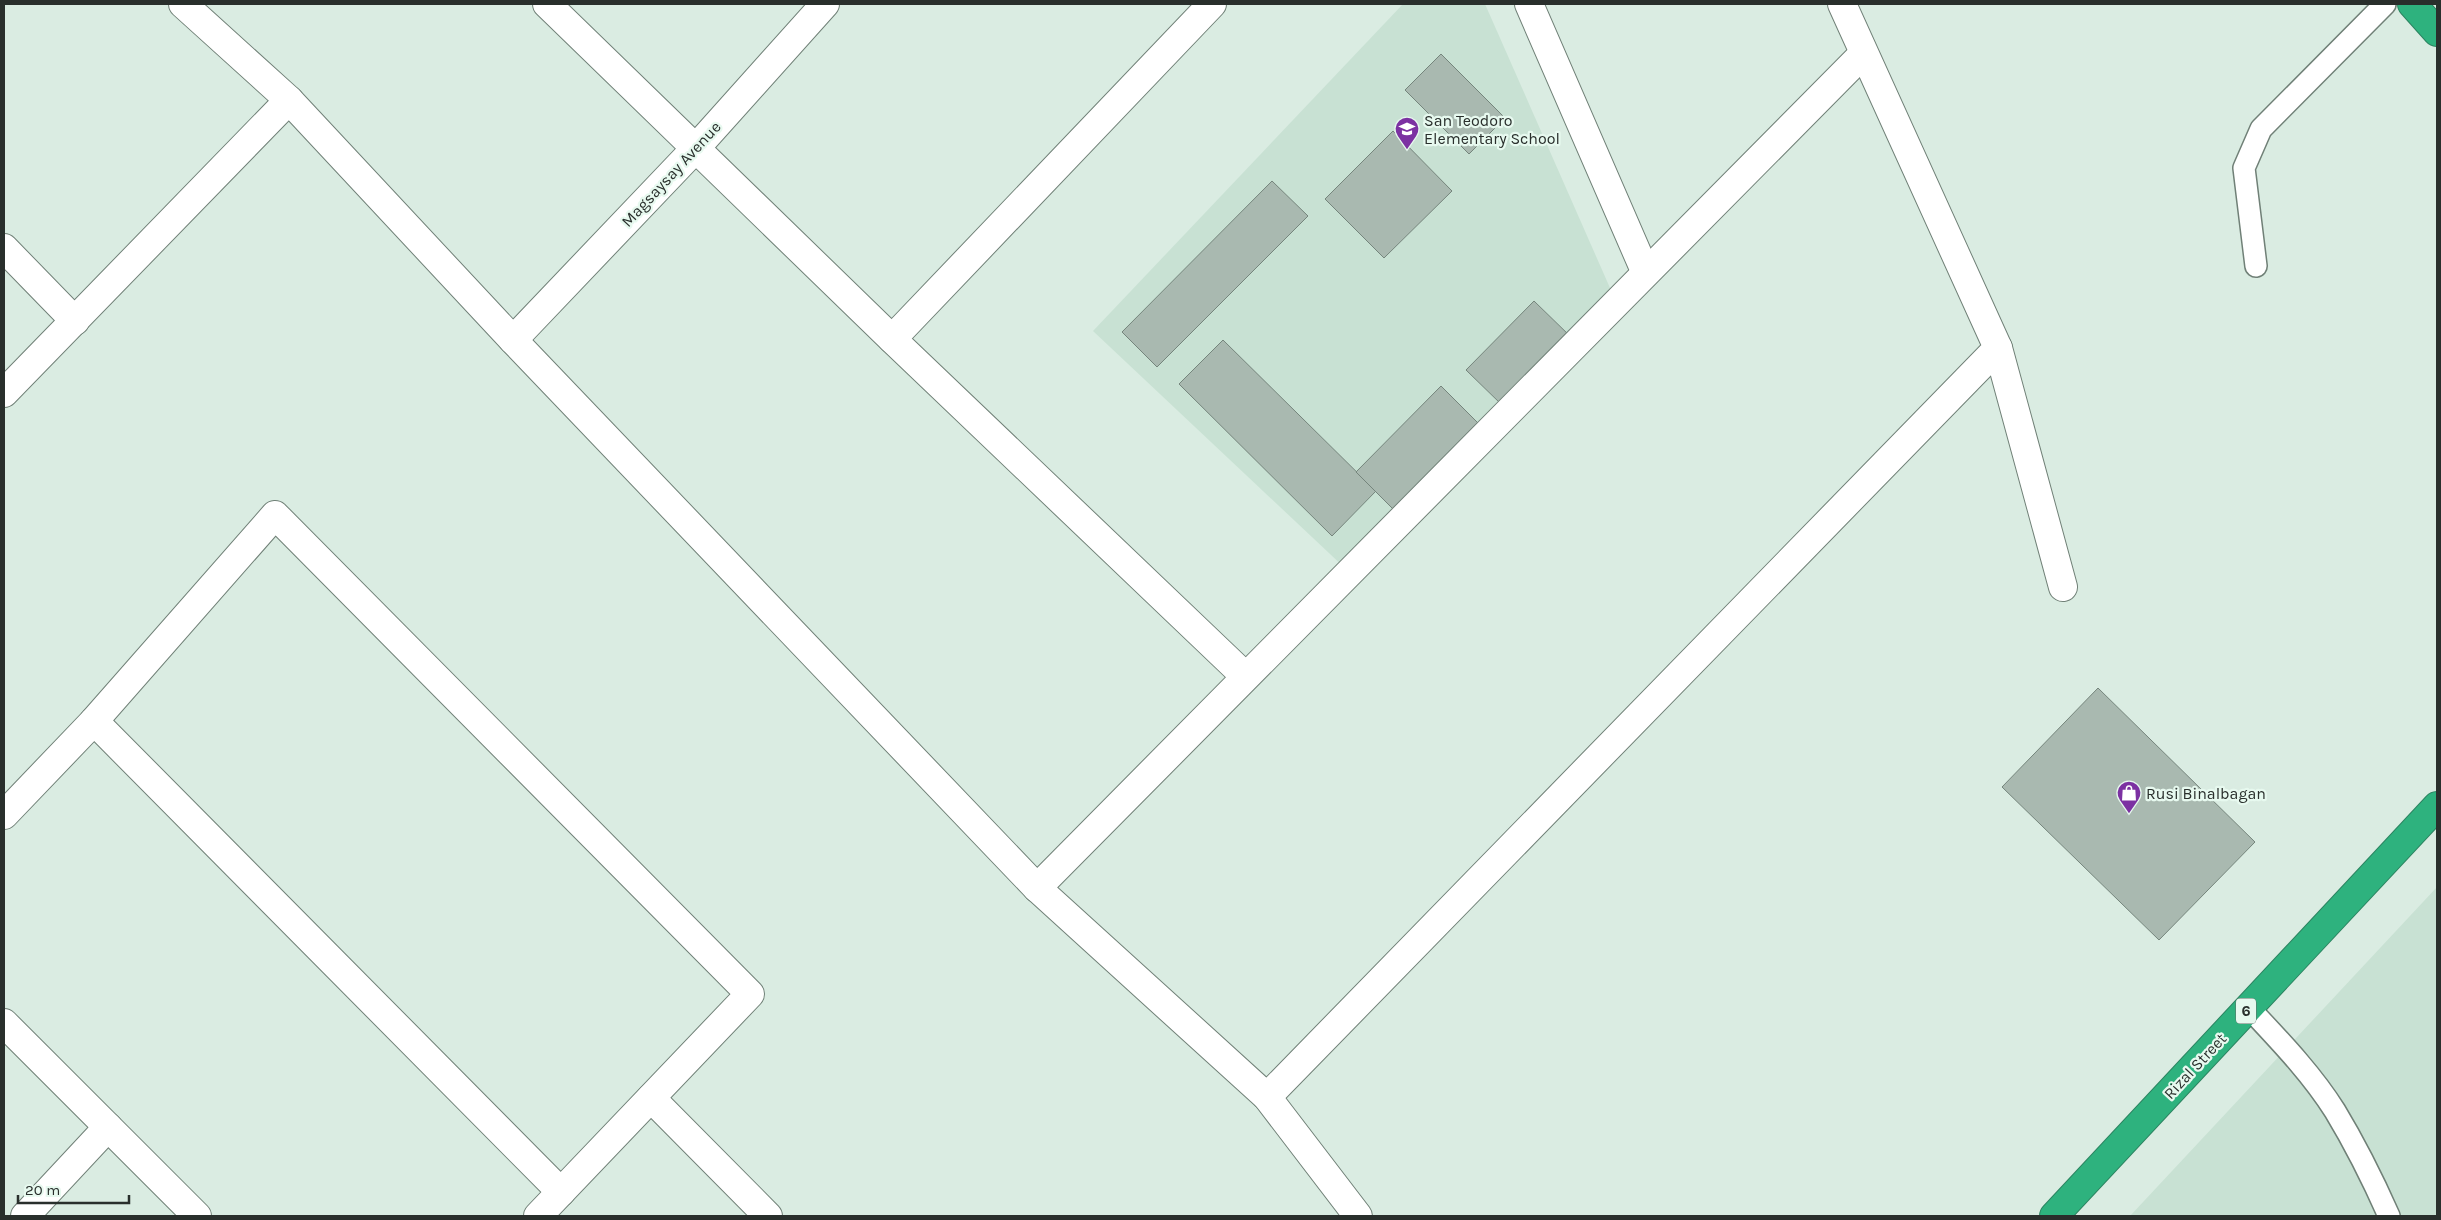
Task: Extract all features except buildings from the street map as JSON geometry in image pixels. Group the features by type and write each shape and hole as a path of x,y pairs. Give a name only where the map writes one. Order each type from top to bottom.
{"highway":[{"path":"2412,4 2437,32"},
{"name":"Rizal Street","path":"2054,1216 2437,806"}],"street":[{"path":"183,4 289,100 513,340 1037,888 1266,1097 1358,1216"},
{"path":"547,4 892,339 1246,676"},
{"name":"Magsaysay Avenue","path":"513,340 695,149 825,4"},
{"path":"892,339 1212,4"},
{"path":"1529,4 1645,271"},
{"path":"1842,4 1863,54 1998,348 2063,587"},
{"path":"1037,888 1645,271 1863,54"},
{"path":"4,393 289,100"},
{"path":"4,248 75,321"},
{"path":"1266,1097 1998,348"},
{"path":"4,815 94,721 275,515 750,994 538,1216"},
{"path":"94,721 561,1192"},
{"path":"4,1023 197,1216"},
{"path":"651,1098 768,1216"},
{"path":"25,1216 108,1127"}],"lane":[{"path":"2256,266 2244,168 2261,129 2385,4"},
{"path":"2249,1008 2287,1048 2334,1109 2372,1177 2389,1216"}],"shaded area":[{"name":"San Teodoro Elementary School","path":"1403,4 1485,4 1614,297 1347,570 1093,331"},
{"path":"2437,887 2437,1216 2130,1216"}],"place":[{"name":"San Teodoro Elementary School","path":"1407,150"},
{"name":"Rusi Binalbagan","path":"2129,814"}]}
